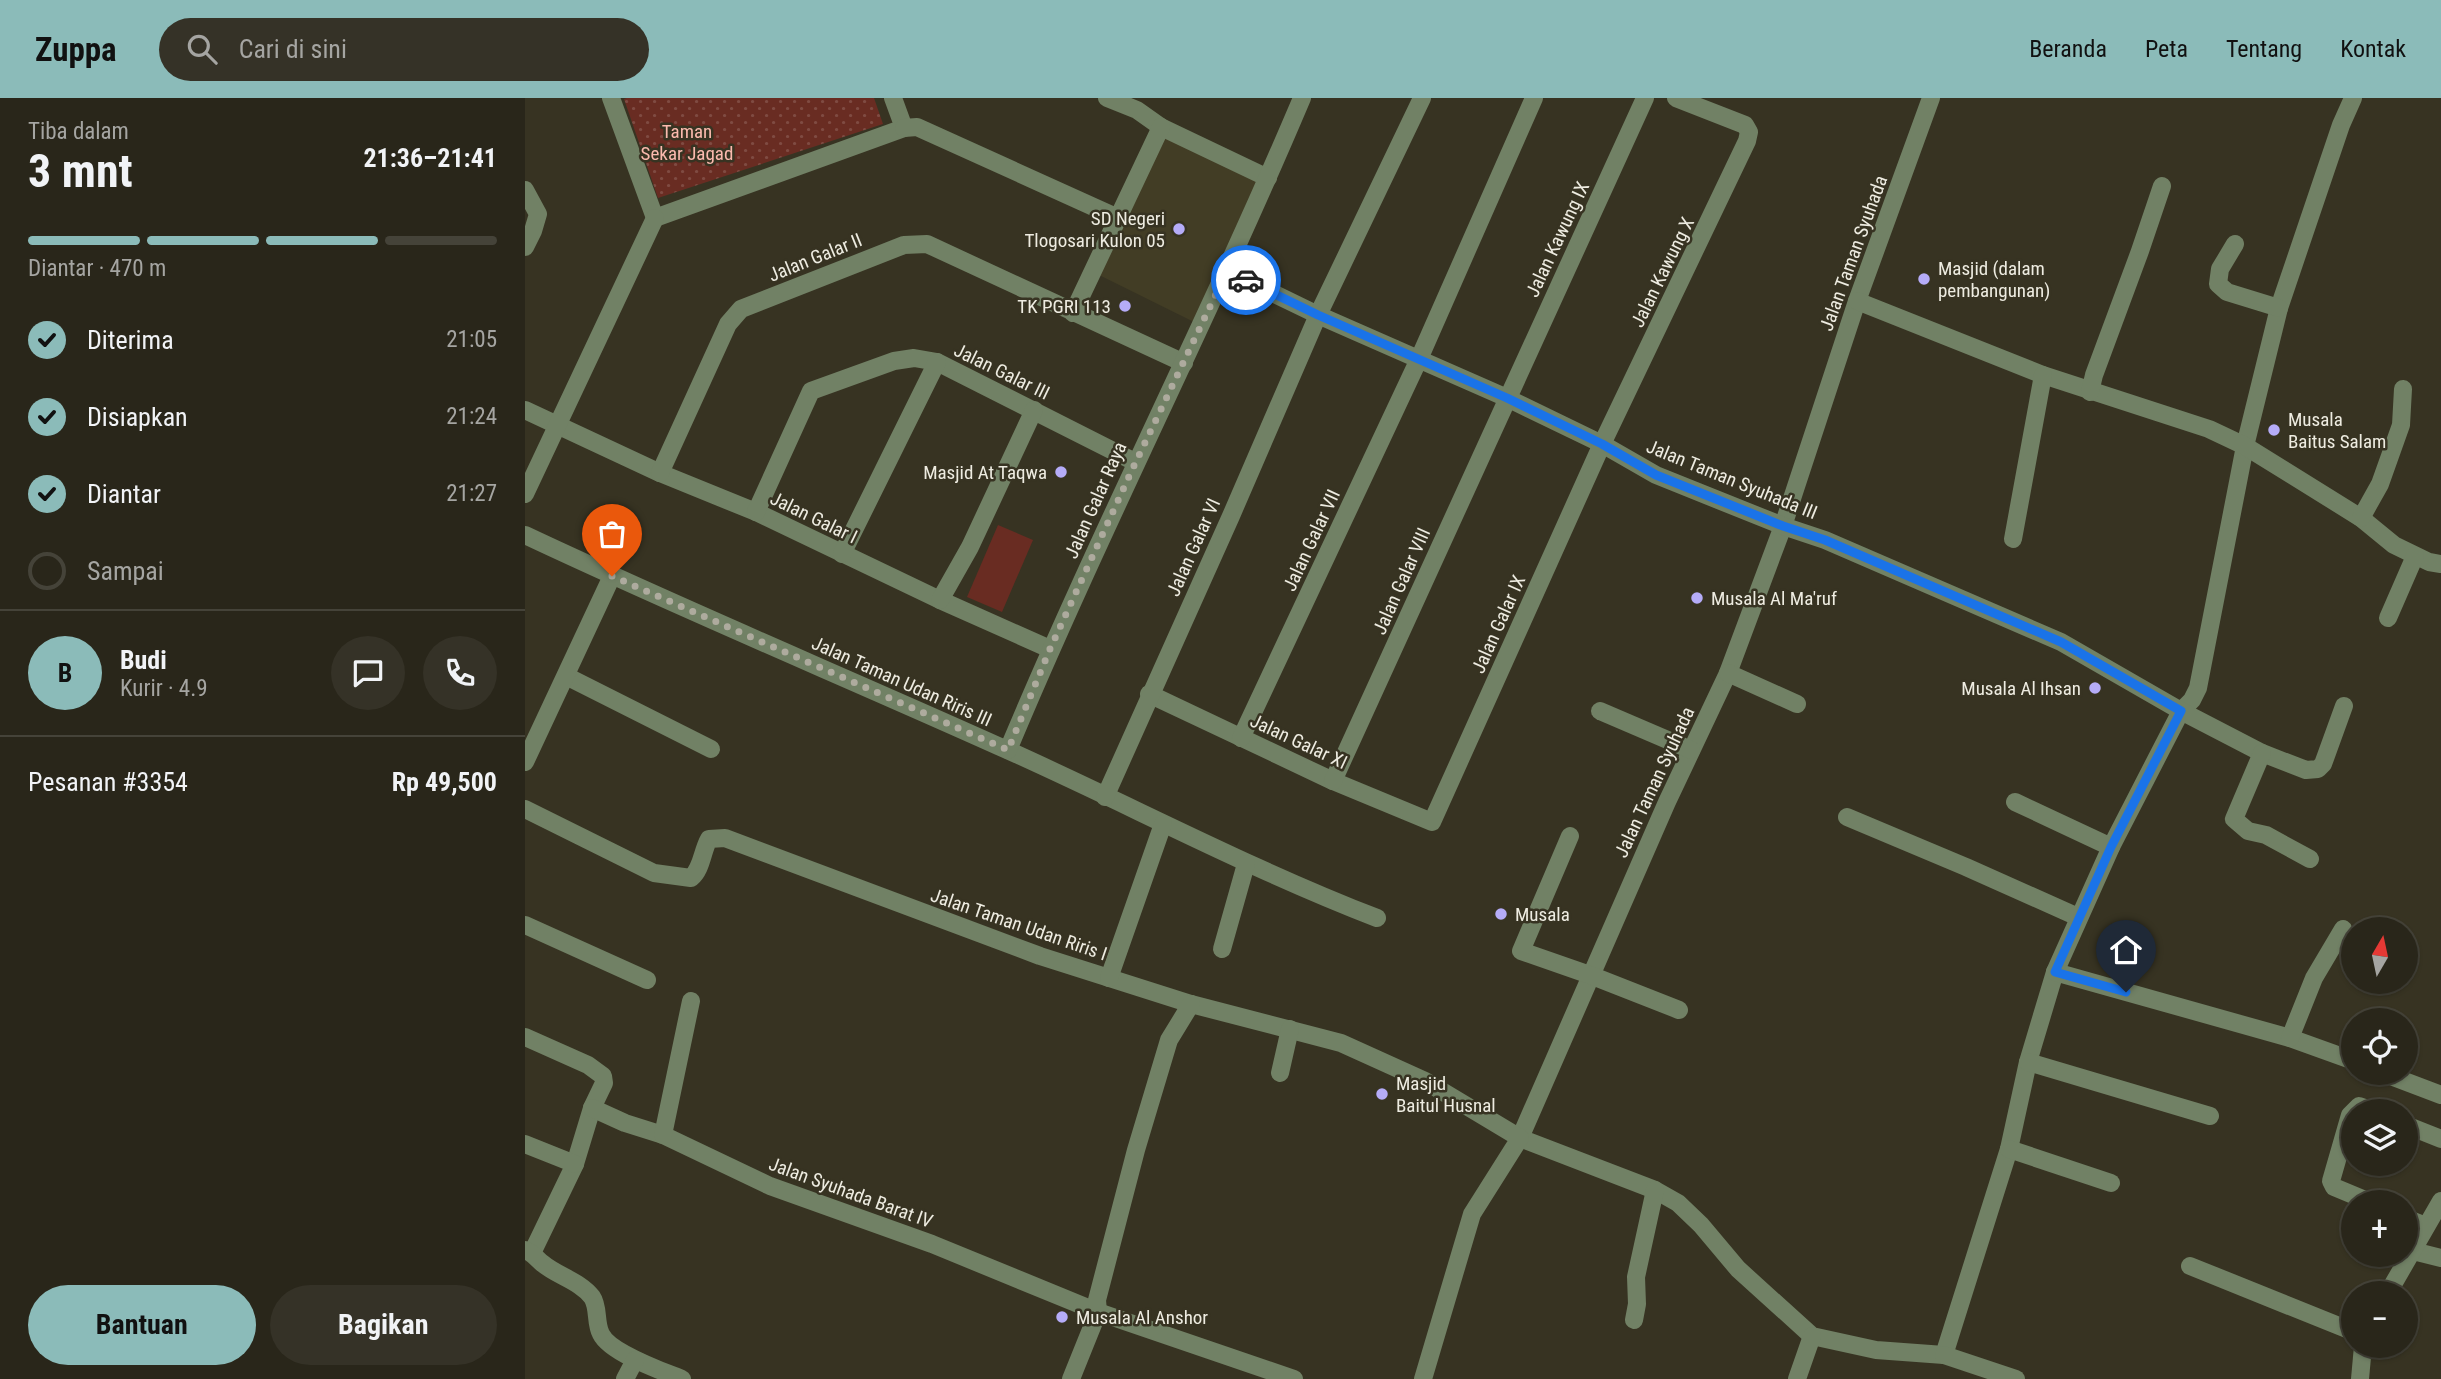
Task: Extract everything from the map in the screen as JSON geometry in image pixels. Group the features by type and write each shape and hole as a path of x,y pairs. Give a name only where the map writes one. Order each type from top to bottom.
{"street":[{"path":"611,98 655,218"},
{"path":"893,98 904,128"},
{"path":"1107,98 1139,104 1161,127 1268,178"},
{"name":"Jalan Galar Raya","path":"1008,750 1050,649 1135,462 1227,271 1302,98"},
{"name":"Jalan Galar VI","path":"1105,797 1318,315 1422,98"},
{"name":"Jalan Galar VII","path":"1241,738 1419,359 1534,98"},
{"name":"Jalan Kawung IX","path":"1507,398 1646,98"},
{"name":"Jalan Kawung X","path":"1614,451 1741,157 1749,132 1745,125 1677,98"},
{"name":"Jalan Taman Syuhada","path":"1520,1138 1590,975 1728,673 1783,526 1857,301 1931,98"},
{"path":"1944,1355 2009,1149 2028,1062 2055,972 2111,847 2181,711 2192,700 2198,688 2245,446 2279,308 2341,125 2353,98"},
{"path":"525,494 655,218 904,128 917,127 1118,218"},
{"path":"1073,313 1161,127"},
{"path":"2090,392 2162,186"},
{"path":"525,190 538,214 525,247"},
{"name":"Jalan Galar II","path":"660,473 728,324 741,309 904,245 926,244 1184,363"},
{"path":"2235,244 2220,270 2218,284 2227,292 2279,308"},
{"name":"Jalan Taman Syuhada III","path":"1227,271 1318,315 1507,398 1656,475 1825,540 2061,642 2181,711 2262,753 2306,770 2318,769 2323,764 2344,706"},
{"path":"1857,301 2043,375 2209,429 2245,446 2361,518 2394,545 2429,562 2441,564"},
{"name":"Jalan Galar III","path":"756,512 811,391 894,361 914,358 937,362 1135,462"},
{"path":"842,554 937,362"},
{"path":"2013,539 2043,375"},
{"path":"2361,518 2380,484 2402,425 2403,389"},
{"name":"Jalan Galar VIII","path":"1333,781 1507,398"},
{"name":"Jalan Galar I","path":"525,410 660,473 756,512 1050,649"},
{"path":"940,600 970,547 1034,410"},
{"name":"Jalan Galar IX","path":"1432,822 1614,451"},
{"name":"Jalan Taman Udan Riris III","path":"525,535 1008,750 1246,864 1377,918"},
{"path":"2388,618 2415,556"},
{"path":"525,762 612,576"},
{"path":"1728,673 1797,704"},
{"path":"566,676 711,749"},
{"name":"Jalan Galar XI","path":"1149,694 1333,781 1432,822"},
{"path":"1600,711 1691,750"},
{"path":"2262,753 2234,819 2248,831 2266,835 2310,859"},
{"path":"2015,802 2111,847"},
{"name":"Jalan Taman Udan Riris I","path":"525,809 654,873 673,877 691,878 698,870 709,839 725,838 1040,957 1191,1004 1341,1043 1425,1081 1520,1138"},
{"path":"1847,817 2078,917"},
{"path":"1109,978 1163,824"},
{"path":"1570,836 1521,951 1679,1010"},
{"path":"1222,949 1246,864"},
{"path":"525,925 647,980"},
{"path":"2290,1038 2314,978 2341,932"},
{"path":"2055,972 2290,1038 2341,1057"},
{"path":"663,1135 691,1001"},
{"path":"1071,1379 1098,1312 1097,1300 1139,1138 1169,1040 1191,1004"},
{"path":"1280,1073 1290,1028"},
{"path":"525,1037 589,1065 603,1076 604,1083 592,1108 575,1164 529,1251 542,1263 579,1285 593,1299 601,1335 609,1343 635,1360 681,1379"},
{"path":"2028,1062 2210,1116"},
{"path":"2415,1085 2441,1095"},
{"name":"Jalan Syuhada Barat IV","path":"592,1108 663,1135 770,1186 932,1244 1098,1312 1294,1379"},
{"path":"2418,1130 2441,1139"},
{"path":"1423,1379 1472,1214 1520,1138 1655,1190 1678,1203 1701,1225 1738,1269 1812,1336 1876,1350 1944,1355 2015,1379"},
{"path":"525,1144 575,1164"},
{"path":"2341,1146 2331,1181 2333,1187 2341,1190"},
{"path":"2009,1149 2111,1183"},
{"path":"1634,1320 1637,1304 1636,1277 1655,1190"},
{"path":"2418,1241 2441,1201"},
{"path":"2418,1223 2426,1226"},
{"path":"2418,1252 2441,1258"},
{"path":"2190,1266 2341,1327"},
{"path":"1797,1379 1812,1336"},
{"path":"2360,1379 2362,1358"},
{"path":"625,1379 635,1360"}],"shaded area":[{"name":"SD Negeri Tlogosari Kulon 05","path":"1165,135 1262,184 1194,322 1095,273"}],"green space":[{"name":"Taman Sekar Jagad","path":"874,98 883,124 658,198 624,99"},
{"path":"998,525 1033,540 1002,612 967,597"}],"way so far":[{"path":"612,576 1008,750 1050,649 1227,271 1246,280"}],"place":[{"name":"SD Negeri Tlogosari Kulon 05","path":"1179,229"},
{"name":"Masjid (dalam pembangunan)","path":"1924,279"},
{"name":"TK PGRI 113","path":"1125,306"},
{"name":"Musala Baitus Salam","path":"2274,430"},
{"name":"Masjid At Taqwa","path":"1061,472"},
{"name":"Musala Al Ma'ruf","path":"1697,598"},
{"name":"Musala Al Ihsan","path":"2095,688"},
{"name":"Musala","path":"1501,914"},
{"name":"Masjid Baitul Husnal","path":"1382,1094"},
{"name":"Musala Al Anshor","path":"1062,1317"}],"route":[{"path":"1246,280 1318,315 1507,398 1602,444 1656,475 1825,540 2061,642 2181,711 2111,847 2055,972 2126,992"}]}
